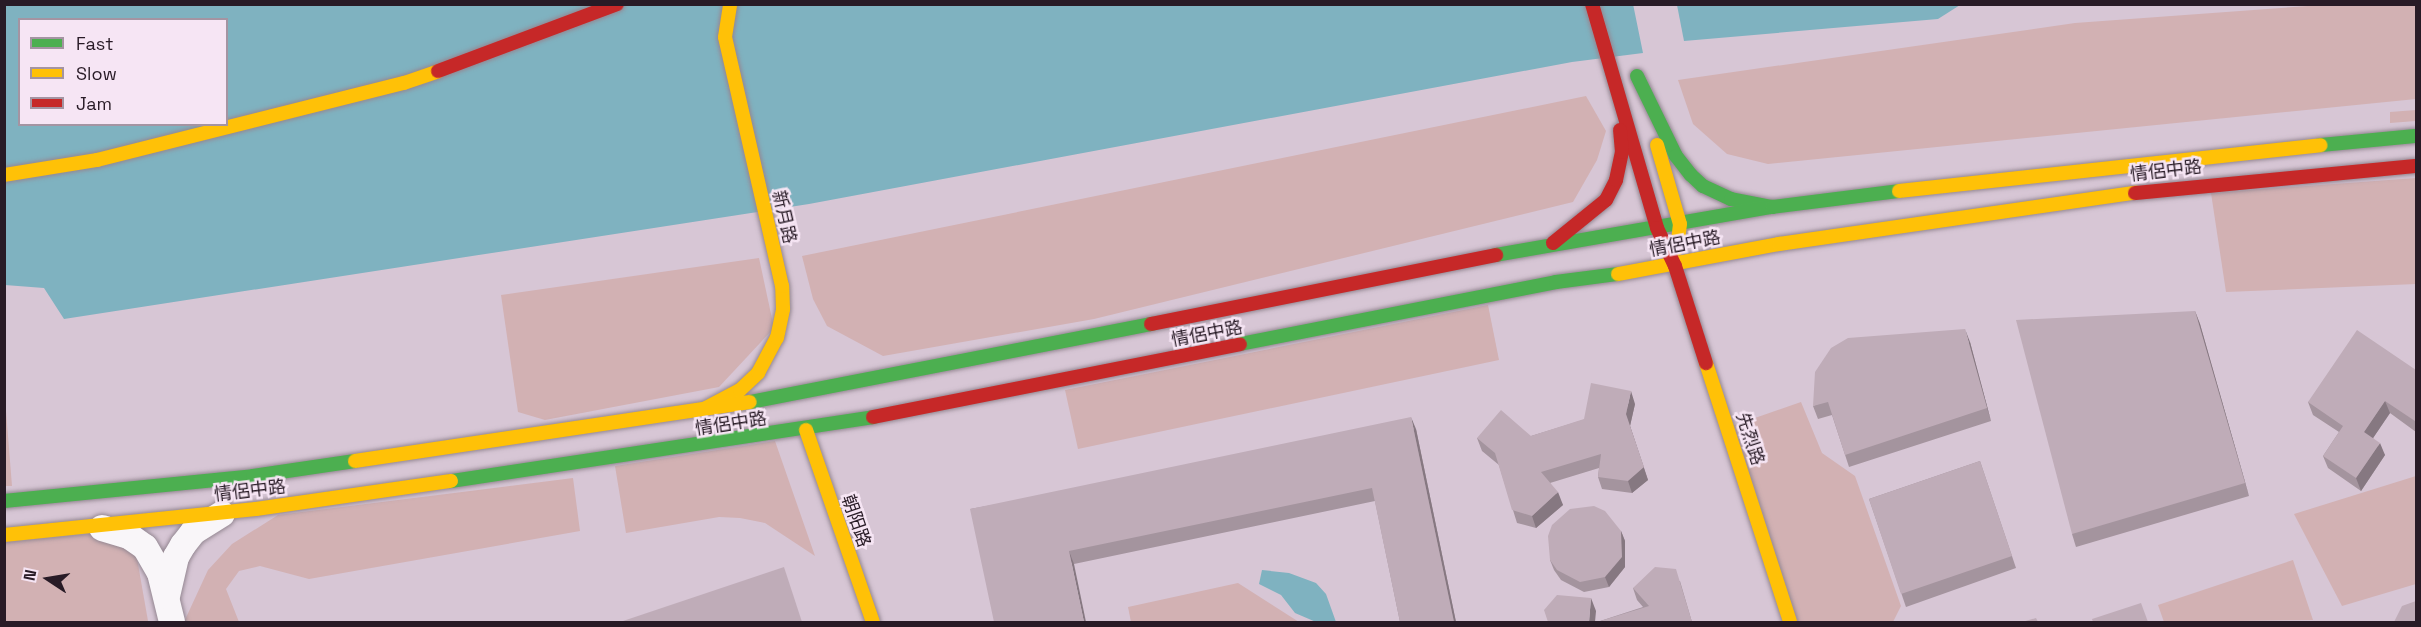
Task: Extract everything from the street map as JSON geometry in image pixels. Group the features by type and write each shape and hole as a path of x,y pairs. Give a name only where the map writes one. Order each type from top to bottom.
{"main road":[{"path":"4,175 97,160 404,82 617,4"},
{"name":"新月路","path":"706,408 749,382 777,338 783,297 725,37 730,4"},
{"path":"1553,243 1591,216 1616,180 1622,152 1617,80 1592,4"},
{"path":"1675,266 1680,224 1636,71 1676,156 1703,186 1731,199 1772,207"},
{"name":"先烈路","path":"1617,80 1657,228 1675,266 1790,622"},
{"name":"情侶中路","path":"4,501 253,476 911,375 1553,243 1657,228 1772,207 2095,167 2416,136"},
{"name":"情侶中路","path":"4,535 224,513 806,430 1556,282 1675,266 1779,244 2194,185 2416,166"},
{"name":"朝阳路","path":"806,430 873,622"}],"street":[{"path":"167,597 176,557 183,545 193,532 224,513"},
{"path":"92,527 120,532 145,547 167,597 172,622"}],"shaded area":[{"path":"2322,5 2416,5 2416,99 1768,164 1727,154 1693,124 1678,80 2075,23"},
{"path":"1586,96 1606,131 1597,160 1573,202 1094,319 883,356 827,326 813,299 802,256"},
{"path":"2416,110 2416,121 2390,123 2390,112"},
{"path":"2416,178 2416,284 2226,292 2211,193"},
{"path":"759,258 774,328 719,387 545,420 518,412 501,295"},
{"path":"1488,305 1499,360 1078,449 1065,390"},
{"path":"4,386 12,486 4,486"},
{"path":"1801,402 1822,453 1855,476 1901,606 1893,622 1796,622 1732,426"},
{"path":"775,441 815,556 765,523 740,518 719,517 626,533 615,466"},
{"path":"2416,476 2416,584 2342,606 2294,514"},
{"path":"573,478 580,531 309,579 260,566 239,571 226,589 239,622 184,622 208,570 232,544 278,515"},
{"path":"132,530 148,621 5,622 5,542"},
{"path":"2293,560 2313,620 2164,622 2158,605"},
{"path":"1238,583 1299,622 1131,622 1128,607"}],"water":[{"path":"1633,4 1643,53 1572,62 809,204 64,319 44,288 5,285 4,5"},
{"path":"1677,4 1960,5 1938,19 1684,41"},
{"path":"1262,570 1289,573 1316,583 1326,594 1336,622 1316,622 1295,613 1281,595 1259,584"}],"building":[{"path":"2195,311 2245,483 2072,534 2016,320"},
{"path":"1965,329 1987,408 1845,455 1828,402 1813,406 1815,372 1831,348 1848,338"},
{"path":"2357,330 2416,370 2416,418 2415,421 2385,401 2364,432 2380,443 2356,478 2323,456 2343,426 2308,402"},
{"path":"1591,383 1631,391 1626,414 1644,467 1628,481 1598,477 1601,454 1541,472 1558,492 1532,516 1512,510 1495,453 1477,438 1501,410 1531,436 1584,419"},
{"path":"1411,417 1454,622 1400,622 1372,488 1069,551 1084,622 994,622 970,509"},
{"path":"1980,461 2012,556 1901,594 1869,499"},
{"path":"1594,506 1605,511 1621,531 1622,557 1605,577 1580,582 1557,570 1550,560 1548,536 1552,525 1570,509"},
{"path":"784,567 802,622 620,622"},
{"path":"1655,567 1676,569 1692,622 1597,622 1649,606 1633,588"},
{"path":"1557,595 1591,598 1589,622 1548,622 1544,610"},
{"path":"2416,601 2416,622 2394,622 2402,606"},
{"path":"2141,603 2148,622 2093,622 2092,619"},
{"path":"2036,618 2038,622 2022,622"}],"traffic: fast":[{"path":"1637,76 1676,156 1691,175 1703,186 1731,199 1772,207"},
{"path":"2320,145 2416,136"},
{"path":"1496,255 1772,207 1899,191"},
{"path":"1240,344 1556,282 1618,274"},
{"path":"750,402 1151,324"},
{"path":"451,481 873,417"},
{"path":"4,501 253,476 355,461"}],"traffic: slow":[{"path":"706,408 740,390 758,373 777,338 783,309 782,286 725,37 730,4"},
{"path":"4,175 97,160 404,83 438,71"},
{"path":"1657,145 1680,224 1677,249"},
{"path":"1899,191 2320,145"},
{"path":"1618,274 1779,244 2135,193"},
{"path":"1706,363 1790,622"},
{"path":"355,461 750,402"},
{"path":"806,430 873,622"},
{"path":"4,535 256,509 451,481"}],"traffic: jam":[{"path":"438,71 617,4"},
{"path":"1592,4 1657,228 1675,266 1706,363"},
{"path":"1553,243 1606,200 1616,180 1622,152 1620,130"},
{"path":"2135,193 2416,166"},
{"path":"1151,324 1496,255"},
{"path":"873,417 1240,344"}]}
